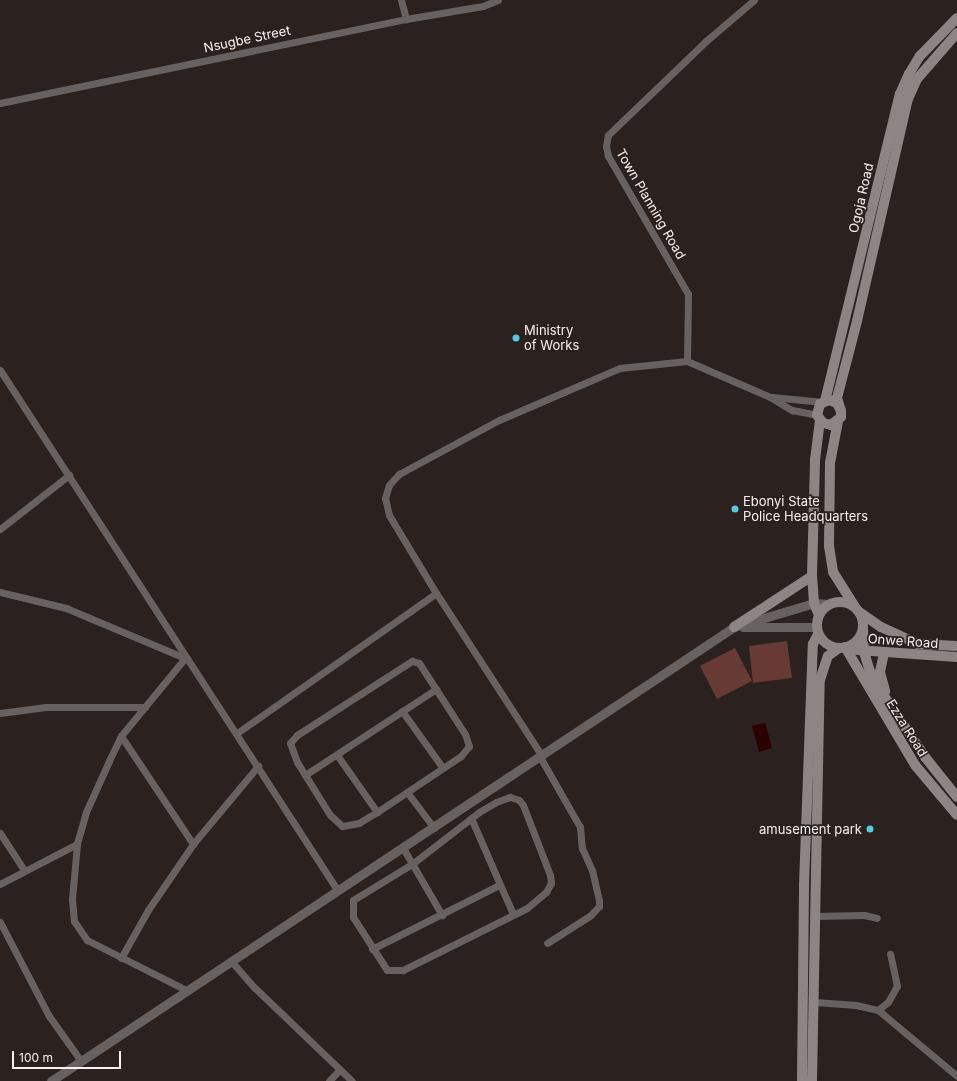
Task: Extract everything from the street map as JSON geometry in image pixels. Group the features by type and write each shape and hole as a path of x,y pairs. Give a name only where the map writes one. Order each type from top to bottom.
{"main road":[{"name":"Ogoja Road","path":"824,402 900,94 908,74 920,56 957,18"},
{"name":"Ogoja Road","path":"842,411 837,398 908,99 917,79 957,32"},
{"path":"802,1081 804,885 813,650 819,614 814,603 812,576 815,460 818,408 824,402 834,401 842,411 838,421 830,463 829,546 833,572 857,609 863,628 856,642 828,656 820,680 814,916 815,1002 812,1081"},
{"path":"818,417 831,425 838,421"},
{"path":"734,626 812,576"},
{"path":"819,614 829,604 840,601 857,609"},
{"name":"Onwe Road","path":"857,609 881,627 918,644 957,646"},
{"name":"Ezza Road","path":"863,628 864,652 872,678 885,695 925,757 957,797"},
{"path":"817,631 827,644 844,647"},
{"name":"Onwe Road","path":"844,647 864,652 957,657"},
{"name":"Ezza Road","path":"844,647 914,765 957,815"},
{"path":"884,653 880,672 885,695"}],"street":[{"path":"401,0 406,18"},
{"name":"Nsugbe Street","path":"0,103 406,18 483,6 498,0"},
{"name":"Town Planning Road","path":"687,361 688,294 608,156 606,146 608,135 706,41 754,0"},
{"path":"547,943 591,915 599,906 592,870 582,848 580,827 541,757 436,593 389,515 385,498 390,485 399,474 500,420 620,368 687,361 770,397 792,410 818,417"},
{"path":"0,370 69,475 185,658 237,733 338,892"},
{"path":"770,397 824,402"},
{"path":"0,529 69,475"},
{"path":"0,592 66,608 185,658"},
{"path":"237,733 436,593"},
{"path":"51,1081 541,757 734,626 814,603 829,604"},
{"path":"734,626 817,631"},
{"path":"185,658 121,736 86,812 77,844 72,899 74,921 87,940 188,991"},
{"path":"416,661 436,689 465,734 469,746 461,756 377,812 359,823 342,826 330,815 290,750 292,739 401,666 416,661"},
{"path":"305,775 436,689"},
{"path":"0,712 46,707 145,707"},
{"path":"402,711 443,768"},
{"path":"121,736 193,844"},
{"path":"337,754 377,812"},
{"path":"120,958 148,910 193,844 258,766"},
{"path":"407,792 434,828"},
{"path":"510,797 520,800 551,883 546,892 513,914 403,970 387,970 372,949 353,917 353,900 412,864 471,818 496,802 510,797"},
{"path":"471,818 499,885 513,914"},
{"path":"0,833 24,870"},
{"path":"0,884 24,870 77,844"},
{"path":"403,848 442,915"},
{"path":"372,949 499,885"},
{"path":"814,916 864,915 877,918"},
{"path":"0,922 50,1016 81,1061"},
{"path":"878,1010 888,1002 897,986 890,954"},
{"path":"232,962 255,988 352,1081"},
{"path":"815,1002 856,1005 878,1010 957,1076"},
{"path":"329,1081 340,1069"}],"shaded area":[{"path":"787,641 792,678 753,683 749,646"},
{"path":"735,648 752,681 717,699 700,666"},
{"path":"765,723 772,748 759,752 752,726"}],"place":[{"name":"Ministry of Works","path":"516,338"},
{"name":"Ebonyi State Police Headquarters","path":"735,509"},
{"name":"amusement park","path":"870,829"}]}
